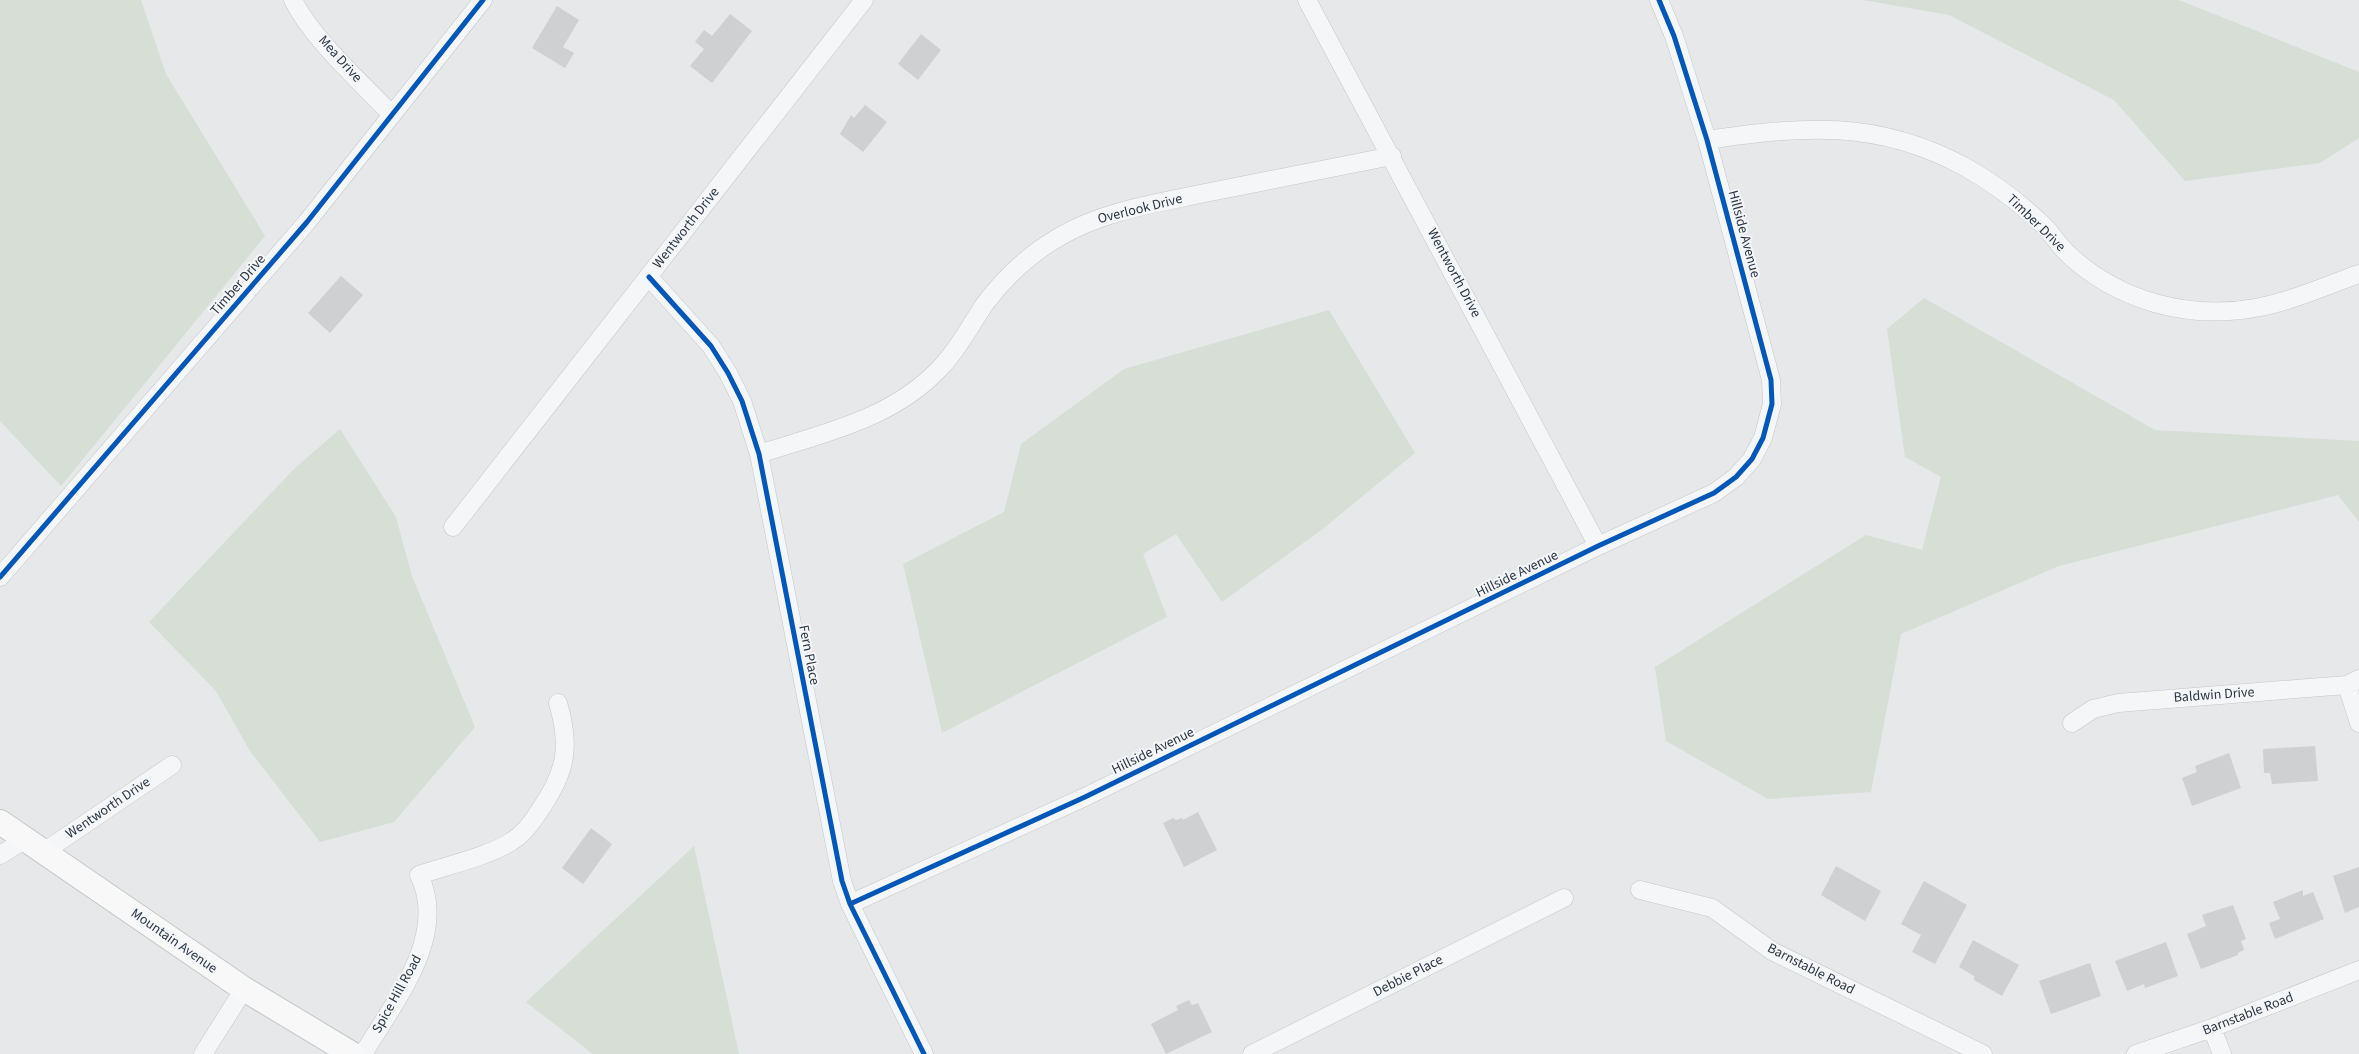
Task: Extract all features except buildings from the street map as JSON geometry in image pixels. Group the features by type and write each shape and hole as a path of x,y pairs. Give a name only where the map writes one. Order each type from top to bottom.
{"main road":[{"name":"Mountain Avenue","path":"0,822 244,989 352,1054"}],"street":[{"name":"Mea Drive","path":"293,0 298,10 334,54 392,115"},
{"name":"Timber Drive","path":"0,576 307,222 483,0"},
{"name":"Wentworth Drive","path":"452,527 864,0"},
{"name":"Wentworth Drive","path":"1307,0 1392,156 1598,546"},
{"name":"Hillside Avenue","path":"850,904 1085,797 1598,546 1714,493 1727,484 1752,459 1763,438 1770,415 1771,380 1707,140 1674,36 1659,0"},
{"name":"Timber Drive","path":"1707,140 1777,130 1836,129 1870,133 1934,152 1965,167 2014,200 2085,269 2124,292 2166,307 2211,312 2256,308 2359,274"},
{"name":"Overlook Drive","path":"759,454 856,423 879,413 908,395 940,368 956,349 984,306 1018,268 1058,237 1081,225 1132,208 1392,156"},
{"name":"Fern Place","path":"649,277 711,346 728,373 742,401 759,454 833,842 850,904 924,1054"},
{"path":"2353,682 2359,723"},
{"name":"Baldwin Drive","path":"2072,723 2093,709 2118,703 2353,682"},
{"name":"Spice Hill Road","path":"363,1054 419,959 427,932 426,889 419,875 512,842 525,830 549,798 559,780 565,760 564,724 558,703"},
{"name":"Wentworth Drive","path":"0,855 35,845 172,765"},
{"name":"Barnstable Road","path":"1640,890 1712,908 1772,951 1983,1054"},
{"name":"Debbie Place","path":"1252,1054 1564,898"},
{"name":"Barnstable Road","path":"2136,1054 2212,1028 2359,970"},
{"path":"203,1054 244,989"},
{"path":"2212,1028 2222,1054"}],"shaded area":[{"path":"0,0 141,0 166,74 265,236 61,486 0,421"},
{"path":"1863,0 2179,0 2359,72 2359,138 2320,163 2185,181 2114,100 1949,15"},
{"path":"1924,298 2155,430 2359,441 2359,522 2338,495 2059,566 1901,634 1871,792 1768,799 1666,741 1655,667 1866,535 1922,550 1941,477 1905,457 1887,329"},
{"path":"1329,310 1415,453 1324,528 1222,602 1176,534 1143,554 1167,617 942,733 903,564 1004,512 1021,444 1124,369"},
{"path":"340,429 396,517 412,576 475,727 394,822 320,842 250,751 216,691 149,622 294,469"},
{"path":"694,846 739,1054 593,1054 526,1002"}],"cycle path":[{"path":"0,577 307,222 483,0"},
{"path":"850,904 1085,797 1598,546 1714,493 1736,477 1752,459 1763,438 1772,404 1771,380 1707,140 1674,36 1659,0"},
{"path":"649,277 711,346 728,373 742,401 759,454 842,881 850,904 924,1054"}]}
